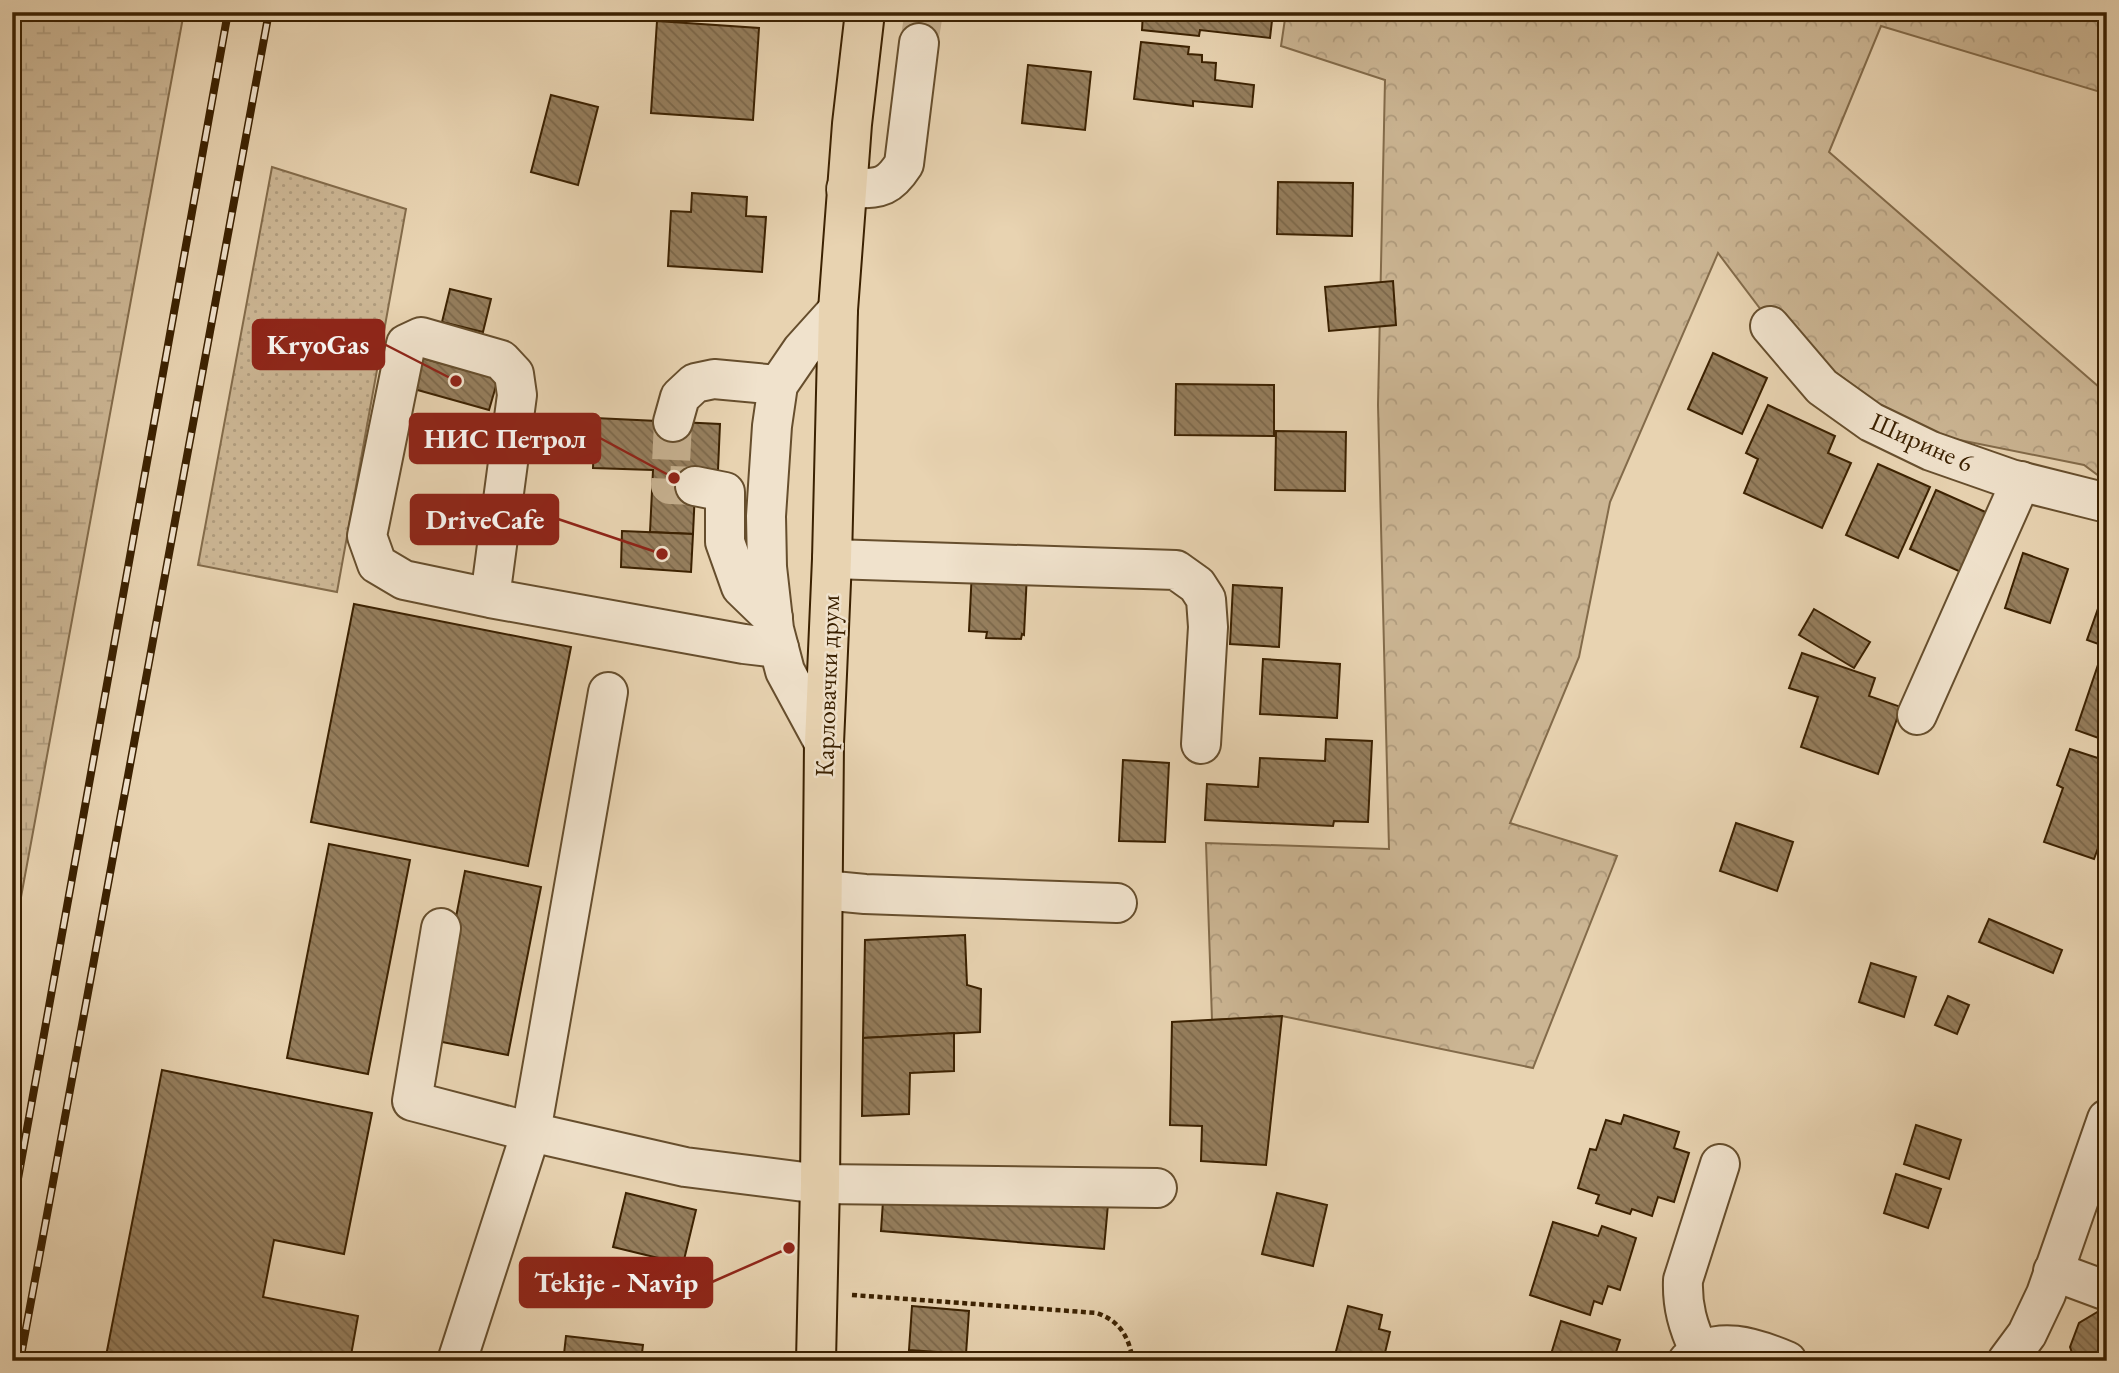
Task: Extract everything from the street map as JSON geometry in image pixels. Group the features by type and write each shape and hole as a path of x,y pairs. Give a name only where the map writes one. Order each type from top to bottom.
{"main road":[{"name":"Карловачки друм","path":"816,1361 824,743 838,310 846,189 865,12"}],"street":[{"path":"846,189 880,187 894,180 904,164 919,43"},
{"path":"824,743 785,671 776,633 767,567 766,516 772,426 778,385 802,350 838,310"},
{"name":"Ширине 6","path":"1770,326 1822,387 1871,422 1931,451 2021,481 2107,503"},
{"path":"490,598 517,395 514,374 501,359 421,337 406,344 367,536 377,564 404,580 490,598 744,644 776,633"},
{"path":"673,422 680,397 695,383 714,379 778,385"},
{"path":"1917,715 2021,481"},
{"path":"695,486 725,492 725,541 741,587 776,633"},
{"path":"832,559 1176,570 1197,585 1206,599 1208,627 1201,744"},
{"path":"457,1361 531,1132 608,692"},
{"path":"823,890 1117,903"},
{"path":"441,928 412,1101 531,1132 685,1167 820,1184 1157,1188"},
{"path":"2007,1361 2026,1334 2046,1294 2107,1119"},
{"path":"1720,1164 1683,1280 1682,1300 1693,1355 1726,1344 1760,1350 1787,1361"},
{"path":"2053,1271 2107,1290"}],"path":[{"path":"817,1293 1097,1312 1109,1317 1122,1328 1130,1344 1133,1361"}],"green space":[{"path":"12,12 184,12 12,946"},
{"path":"1286,12 2107,12 2107,94 1881,26 1829,152 2107,394 2107,482 2084,465 1915,431 1774,327 1718,253 1610,502 1579,657 1510,823 1617,856 1533,1068 1282,1016 1212,1020 1206,843 1389,849 1378,405 1385,80 1281,46"},
{"path":"272,167 406,209 337,592 198,565"}],"building":[{"path":"1143,12 1273,12 1270,38 1200,30 1199,36 1142,30"},
{"path":"657,21 759,28 753,120 651,113"},
{"path":"1141,42 1189,47 1188,54 1202,55 1202,62 1216,63 1215,80 1254,85 1252,107 1193,101 1193,106 1134,99"},
{"path":"1028,65 1091,72 1085,130 1022,123"},
{"path":"551,95 598,107 578,185 531,172"},
{"path":"1278,182 1353,183 1352,236 1277,234"},
{"path":"692,193 747,197 746,216 766,217 762,272 668,266 671,211 691,212"},
{"path":"1393,281 1396,325 1329,331 1325,287"},
{"path":"450,289 491,299 483,332 442,322"},
{"path":"1713,353 1767,378 1742,434 1688,409"},
{"path":"422,358 498,379 489,410 414,389"},
{"path":"1176,384 1274,385 1274,436 1175,435"},
{"path":"1768,405 1835,436 1828,453 1851,463 1822,528 1744,493 1758,459 1746,453"},
{"path":"595,418 720,424 718,470 696,469 693,534 650,532 653,470 593,468"},
{"path":"1276,431 1346,432 1345,491 1275,490"},
{"path":"1878,464 1930,487 1898,558 1846,535"},
{"path":"1936,490 1990,514 1963,573 1910,549"},
{"path":"622,531 693,534 691,572 621,567"},
{"path":"2023,553 2068,569 2050,623 2005,608"},
{"path":"972,570 1027,573 1024,635 1022,634 1021,639 986,638 987,632 969,631"},
{"path":"2107,583 2107,647 2087,640"},
{"path":"1233,585 1282,588 1279,647 1230,644"},
{"path":"354,604 571,647 528,866 311,822"},
{"path":"1814,609 1870,642 1854,668 1799,635"},
{"path":"1802,653 1875,678 1869,696 1901,707 1878,774 1801,747 1818,697 1789,688"},
{"path":"1263,659 1340,664 1337,718 1260,714"},
{"path":"2100,659 2107,661 2107,741 2076,730"},
{"path":"1326,739 1372,741 1368,822 1334,821 1333,826 1205,820 1207,784 1258,787 1260,758 1325,761"},
{"path":"2070,749 2107,761 2107,833 2104,832 2094,859 2044,842 2063,788 2057,785"},
{"path":"1123,760 1169,763 1165,842 1119,841"},
{"path":"1736,823 1793,842 1777,891 1720,871"},
{"path":"329,844 410,860 368,1074 287,1058"},
{"path":"465,871 541,887 508,1055 432,1040"},
{"path":"1989,919 2062,950 2053,973 1979,942"},
{"path":"965,935 967,985 981,989 980,1032 863,1038 865,940"},
{"path":"1871,963 1916,977 1904,1017 1859,1002"},
{"path":"1948,996 1969,1005 1957,1034 1935,1025"},
{"path":"1282,1016 1266,1165 1201,1161 1202,1126 1170,1125 1172,1022"},
{"path":"954,1033 954,1071 910,1073 909,1114 862,1116 863,1038"},
{"path":"162,1070 372,1113 344,1254 274,1240 263,1297 358,1316 350,1361 105,1361"},
{"path":"1624,1115 1679,1132 1674,1148 1689,1153 1674,1202 1658,1197 1652,1216 1632,1209 1630,1214 1596,1203 1599,1195 1578,1188 1590,1149 1596,1150 1606,1120 1621,1124"},
{"path":"1916,1125 1961,1140 1949,1179 1904,1164"},
{"path":"1896,1174 1941,1189 1928,1228 1884,1213"},
{"path":"884,1186 1108,1204 1104,1249 881,1231"},
{"path":"626,1193 696,1210 683,1264 613,1247"},
{"path":"1277,1193 1327,1205 1313,1266 1262,1254"},
{"path":"1553,1222 1598,1236 1602,1226 1636,1238 1620,1290 1608,1286 1602,1304 1594,1301 1590,1315 1530,1295"},
{"path":"912,1306 969,1311 966,1354 909,1350"},
{"path":"1348,1306 1382,1315 1379,1329 1390,1332 1383,1361 1361,1361 1335,1355"},
{"path":"2099,1311 2107,1313 2107,1361 2075,1361 2070,1347 2079,1323"},
{"path":"1561,1321 1620,1340 1613,1361 1549,1361"},
{"path":"566,1336 643,1345 641,1361 547,1361 548,1352 564,1354"}],"tunnel":[{"path":"919,43 924,12"},
{"path":"673,422 670,485 695,486"}],"railway":[{"path":"12,1212 228,12"},
{"path":"20,1361 269,12"}],"place":[{"name":"KryoGas","path":"456,381"},
{"name":"НИС Петрол","path":"674,478"},
{"name":"DriveCafe","path":"662,554"},
{"name":"Tekije - Navip","path":"789,1248"}]}
